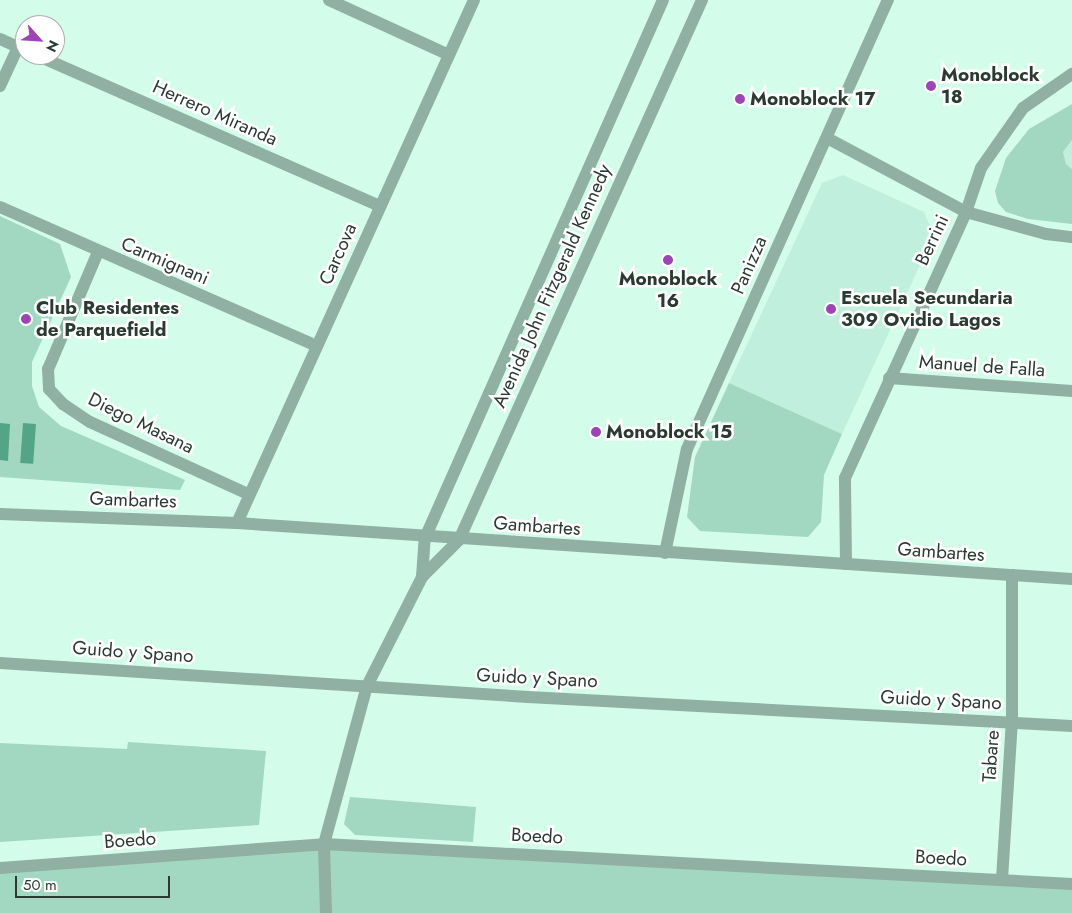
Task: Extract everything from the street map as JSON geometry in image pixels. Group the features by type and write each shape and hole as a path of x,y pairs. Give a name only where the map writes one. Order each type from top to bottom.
{"street":[{"path":"329,0 447,54"},
{"name":"Carcova","path":"237,524 248,494 317,346 447,54 474,0"},
{"name":"Avenida John Fitzgerald Kennedy","path":"422,577 425,538 663,0"},
{"name":"Avenida John Fitzgerald Kennedy","path":"326,913 324,844 367,686 422,577 459,540 702,0"},
{"name":"Panizza","path":"665,553 687,449 888,0"},
{"path":"0,39 15,46"},
{"path":"0,86 15,60"},
{"name":"Herrero Miranda","path":"59,65 380,206"},
{"name":"Berrini","path":"846,564 845,478 888,378 966,212 981,168 1023,108 1072,74"},
{"path":"827,138 966,212 1046,234 1072,237"},
{"name":"Carmignani","path":"0,207 98,252 317,346"},
{"name":"Diego Masana","path":"98,252 48,368 49,389 62,404 90,422 248,494"},
{"name":"Manuel de Falla","path":"888,378 1072,391"},
{"name":"Gambartes","path":"0,514 237,524 425,538 1072,579"},
{"name":"Tabare","path":"1002,879 1012,722 1012,575"},
{"name":"Guido y Spano","path":"0,663 1072,726"},
{"name":"Boedo","path":"0,868 324,844 1072,884"}],"shaded area":[{"path":"1072,104 1072,140 1063,152 1066,164 1072,169 1072,224 1028,219 1006,212 998,203 995,191 1006,158 1029,129"},
{"path":"1072,140 1072,169 1066,164 1063,152"},
{"name":"Escuela Secundaria 309 Ovidio Lagos","path":"843,175 924,212 934,235 842,434 729,383 822,183"},
{"name":"Club Residentes de Parquefield","path":"0,216 60,244 71,277 32,362 32,386 39,407 61,426 185,480 180,490 0,477"},
{"path":"729,383 842,434 824,475 821,522 808,537 700,531 687,517 695,457"},
{"path":"0,423 10,424 8,461 0,460"},
{"path":"23,423 36,424 33,464 20,463"},
{"path":"128,742 266,751 259,825 0,842 0,743 127,749"},
{"path":"350,797 476,807 473,842 355,835 344,824"},
{"path":"324,844 1072,884 1072,913 0,913 0,868"}],"place":[{"name":"Monoblock 18","path":"931,86"},
{"name":"Monoblock 17","path":"740,99"},
{"name":"Monoblock 16","path":"668,260"},
{"name":"Escuela Secundaria 309 Ovidio Lagos","path":"831,309"},
{"name":"Club Residentes de Parquefield","path":"26,319"},
{"name":"Monoblock 15","path":"596,432"}]}
